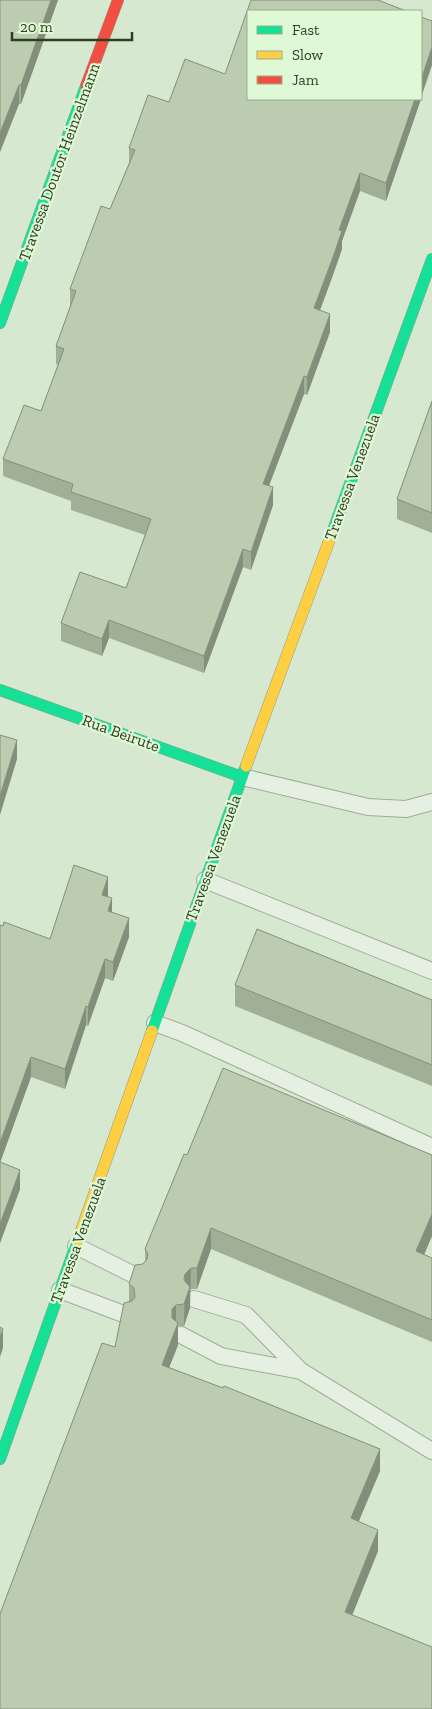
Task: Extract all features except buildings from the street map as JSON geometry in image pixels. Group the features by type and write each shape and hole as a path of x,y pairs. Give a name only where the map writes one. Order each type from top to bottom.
{"street":[{"name":"Travessa Doutor Heinzelmann","path":"0,323 118,0"},
{"name":"Travessa Venezuela","path":"0,1459 242,777 432,259"},
{"name":"Rua Beirute","path":"0,690 242,777"}],"lane":[{"path":"242,777 368,807 406,809 432,802"},
{"path":"205,880 432,971"},
{"path":"154,1023 182,1033 432,1147"},
{"path":"76,1246 138,1277"},
{"path":"60,1290 126,1315"},
{"path":"194,1298 246,1315 302,1371 432,1451"},
{"path":"181,1335 221,1356 302,1371"}],"traffic: fast":[{"path":"0,323 86,86"},
{"path":"332,533 432,259"},
{"path":"0,690 242,777"},
{"path":"152,1031 246,766"},
{"path":"0,1459 77,1242"}],"traffic: slow":[{"path":"246,766 332,533"},
{"path":"77,1242 152,1031"}],"traffic: jam":[{"path":"86,86 118,0"}]}
